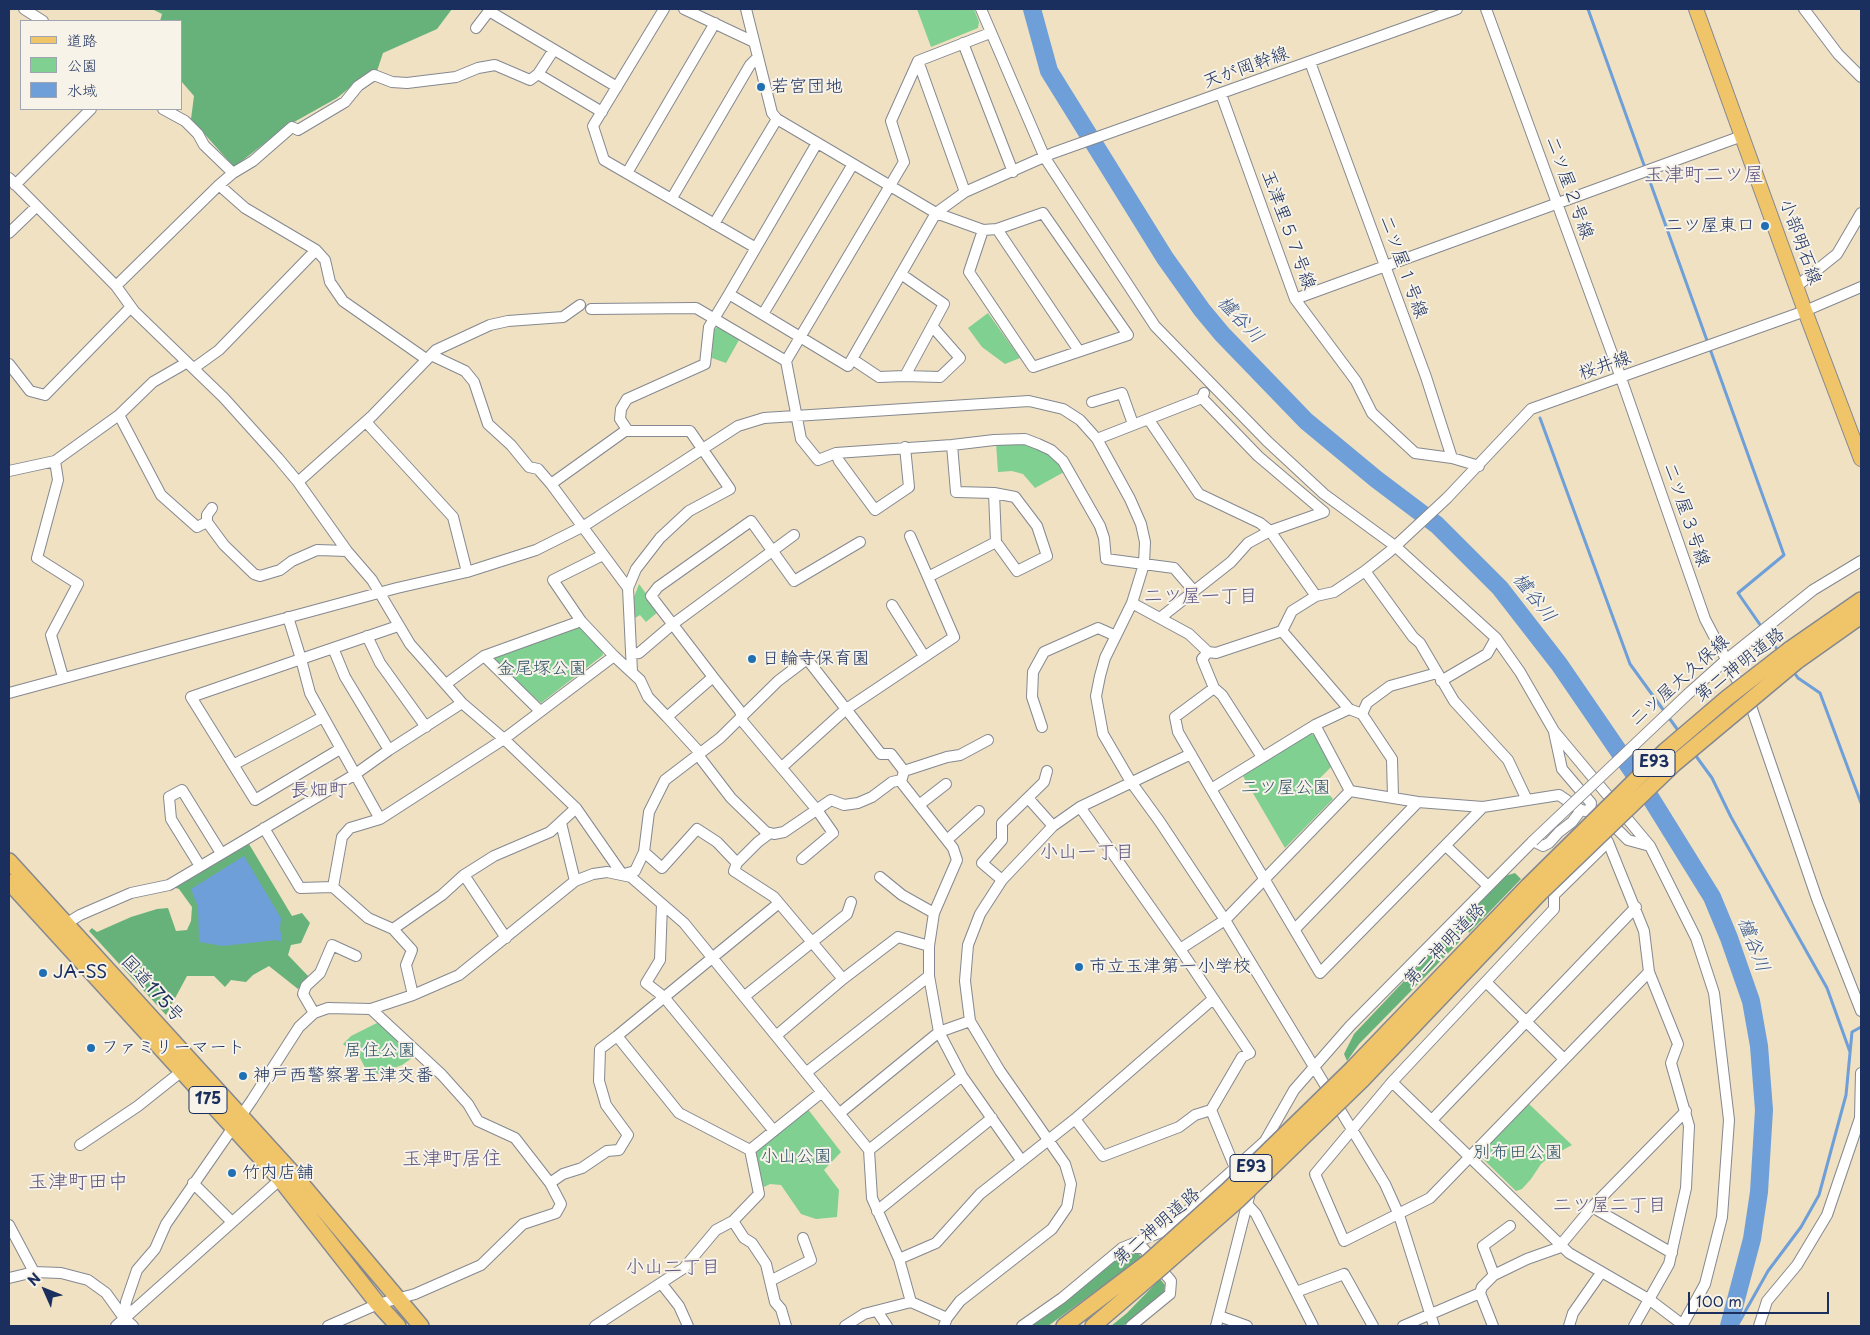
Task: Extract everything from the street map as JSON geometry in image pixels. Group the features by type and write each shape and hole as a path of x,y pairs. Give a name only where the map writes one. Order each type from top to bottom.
{"highway":[{"name":"第二神明道路","path":"1093,1326 1228,1190 1357,1074 1533,890 1793,656 1861,600"},
{"name":"第二神明道路","path":"1793,656 1861,616"},
{"name":"国道175号","path":"9,860 67,923 237,1121 421,1326"},
{"name":"国道175号","path":"9,882 182,1071 237,1121"},
{"name":"国道175号","path":"285,1174 378,1304 398,1326"},
{"name":"第二神明道路","path":"1064,1326 1152,1267"}],"main road":[{"name":"小部明石線","path":"1696,9 1805,311 1861,459"}],"street":[{"path":"24,9 41,20"},
{"path":"664,9 593,126 604,160 756,248"},
{"path":"684,9 754,42"},
{"path":"746,9 772,113 777,119 936,213 983,230 997,229 1043,213 1128,335 1033,368 969,272 983,230"},
{"path":"981,9 990,33 1049,156 1155,326 1209,383 1324,494 1397,543 1496,638 1520,672 1554,731 1650,846 1696,938 1714,992 1729,1120 1722,1217 1705,1284 1682,1326 1650,1300 1600,1273 1569,1253 1561,1243 1392,1082"},
{"name":"天が岡幹線","path":"936,213 965,192 1049,156 1457,9"},
{"name":"二ツ屋２号線","path":"1486,9 1621,378"},
{"path":"1804,9 1838,54 1861,77"},
{"path":"476,28 489,11 617,87"},
{"path":"628,173 715,23"},
{"path":"990,33 918,60 891,122 904,162 802,338 786,361 800,439 818,460 836,452 1025,439 1051,450 1063,461 1100,526 1104,538 1106,559 1174,568 1193,590"},
{"path":"963,43 1013,172"},
{"path":"116,286 233,173 253,160 292,127 298,130 345,102 358,86 374,75 392,82 407,83 456,77 478,68 494,65 530,80 538,74 553,50"},
{"path":"672,198 750,66 758,57"},
{"path":"918,60 965,192"},
{"name":"二ツ屋１号線","path":"1310,62 1426,377 1452,458"},
{"path":"538,74 602,112"},
{"name":"玉津里５７号線","path":"1221,94 1295,299 1356,380 1372,413 1415,453 1452,458"},
{"path":"90,110 12,181 116,286 131,307 224,398 298,482 347,551 372,580 410,644 462,703 504,739 576,808 622,874"},
{"path":"165,110 185,122 198,134 204,145 233,173"},
{"path":"714,224 777,119"},
{"path":"1295,299 1742,136"},
{"path":"628,431 620,419 621,409 627,399 705,364 709,327 713,319 817,143"},
{"path":"763,314 853,164"},
{"path":"219,186 245,208 316,250 325,260 330,282 343,301 429,357 465,371 474,382 488,424 511,445 529,467 538,469 551,484 584,526 628,588"},
{"path":"9,232 36,207"},
{"path":"850,362 936,213"},
{"path":"1797,286 1837,254 1861,213"},
{"path":"997,229 1079,351"},
{"path":"9,471 55,461 119,415 153,382 190,366 219,350 316,250"},
{"path":"901,274 944,304 905,376"},
{"name":"桜井線","path":"1282,632 1292,611 1316,596 1334,592 1365,572 1447,498 1531,409 1805,311 1861,287"},
{"path":"729,294 802,338 879,377 940,377 960,358 932,326"},
{"path":"298,482 366,422 429,357 454,340 490,325 508,321 563,316 580,305"},
{"path":"9,364 30,391 46,395 131,307"},
{"path":"592,309 696,308 786,361"},
{"name":"二ツ屋３号線","path":"1621,378 1705,619 1752,709 1817,899 1861,1011"},
{"path":"1096,439 1202,398 1209,383"},
{"path":"1092,402 1122,393 1133,424"},
{"path":"1160,618 1193,590 1231,562 1248,543 1270,531 1324,512 1258,456 1202,398"},
{"path":"9,692 288,617 467,572 536,550 584,526 738,426 764,418 797,414 1029,401 1063,409 1080,420 1096,439 1141,524 1145,542 1144,564 1132,603 1100,676 1096,696 1103,734 1131,782 1225,920 1385,1184 1399,1215 1432,1321"},
{"path":"119,415 161,495 197,527 207,522"},
{"path":"1149,420 1199,494 1260,523 1270,531 1316,596"},
{"path":"366,422 453,517 467,572"},
{"path":"551,484 628,431 690,430 730,489 689,512 660,538 636,569 628,588 632,672"},
{"path":"952,445 956,492 994,494 1015,497 1037,526 1047,556 1017,571 996,542 994,494"},
{"path":"836,452 839,461 875,510 909,487 905,447"},
{"path":"1452,458 1479,466"},
{"path":"55,461 58,480 37,558 78,584 51,635 63,677"},
{"path":"212,508 207,514 207,522 224,546 254,574 260,576 280,570 292,561 318,550 347,551"},
{"path":"802,859 833,833 817,810 743,722 742,715 651,596 658,587 751,521 794,581 860,542"},
{"path":"631,654 639,653 673,624 794,535"},
{"path":"782,767 845,710 954,637 910,536"},
{"path":"928,577 996,542"},
{"path":"603,555 553,580 581,621 640,680 648,697 668,717 699,754 731,798 770,833"},
{"name":"二ツ屋大久保線","path":"1265,1142 1294,1090 1313,1067 1357,1019 1533,841 1726,659 1814,590 1861,561"},
{"path":"1365,572 1413,637 1420,643 1454,701 1508,760 1527,800"},
{"path":"1132,603 1189,634 1208,652 1216,653 1282,632 1348,709 1362,714 1392,759 1393,798"},
{"path":"892,604 924,656"},
{"path":"288,617 310,693 354,776 380,819"},
{"path":"446,684 484,656 581,621"},
{"path":"340,749 255,800 191,697 398,626"},
{"path":"1042,727 1032,697 1033,672 1044,652 1098,628 1116,636"},
{"path":"367,636 380,663 426,727"},
{"path":"1362,714 1367,703 1390,686 1439,677 1487,654 1496,638"},
{"path":"333,648 345,677 388,750"},
{"path":"1208,652 1202,659 1214,688 1222,695 1262,757"},
{"path":"484,656 540,711"},
{"path":"333,888 342,837 350,828 380,819 504,739 614,656"},
{"path":"622,874 635,871 644,852 649,812 665,780 720,738 778,681 807,659 880,754 891,754 919,805 953,848 957,860 934,912 929,946 929,976 939,1032 962,1076 1022,1160"},
{"path":"668,717 713,677"},
{"path":"1214,688 1175,718 1178,732 1320,973 1483,807"},
{"path":"54,932 67,923 131,893 169,885 354,776 388,750 462,703"},
{"path":"1211,789 1314,725 1348,709"},
{"path":"233,765 323,717"},
{"path":"1314,725 1350,791"},
{"path":"1554,731 1562,769 1608,842 1636,907 1644,931 1649,972 1678,1044 1670,1063 1689,1126 1686,1188 1669,1264 1634,1326"},
{"path":"843,979 774,897 734,871 738,863 758,842 770,833 784,832 831,800 844,805 872,798 902,775 947,756 960,755 988,740"},
{"path":"124,1318 126,1302 137,1270 155,1249 166,1224 299,1027 314,1013 328,1008 371,1009 412,995 459,975 575,881 593,874 607,872 631,877 684,923 869,1150 872,1198 899,1258 911,1302 945,1322 960,1301 1052,1229 1067,1207 1071,1184 1065,1164 1000,1071 970,1021 964,981 968,944 980,914 1002,880 1053,826 1080,807 1191,754"},
{"path":"1002,880 982,863 1002,840 1002,823 1044,782 1047,770"},
{"path":"919,805 946,784"},
{"path":"200,866 171,820 169,797 182,790 221,853"},
{"path":"1350,791 1418,802 1483,807 1559,795 1587,808 1628,840 1650,846"},
{"path":"1180,949 1225,920 1350,791"},
{"path":"1028,798 1053,826"},
{"path":"1295,929 1418,802"},
{"path":"1075,1118 1102,1156 1178,1127 1195,1115 1211,1110 1242,1057 1250,1053 1180,949 1080,807"},
{"path":"393,929 442,894 464,875 494,856 550,832 576,808"},
{"path":"1533,841 1543,846 1549,843 1587,808"},
{"path":"947,840 979,811"},
{"path":"561,823 575,881"},
{"path":"264,828 300,888 333,888 368,918 393,929 412,950 406,964 412,995"},
{"path":"644,852 662,868 697,829 717,842 738,863"},
{"path":"1608,842 1554,895 1554,909 1392,1082 1315,1174 1344,1241 1430,1198 1649,972"},
{"path":"1446,846 1488,886"},
{"path":"464,875 506,938"},
{"path":"880,877 902,895 934,912"},
{"path":"745,996 847,914 851,902"},
{"path":"550,1183 563,1174 582,1168 607,1151 619,1150 628,1136 606,1105 599,1080 600,1049 779,903"},
{"path":"662,904 660,960 646,983 664,998 774,1131"},
{"path":"1432,1120 1636,907"},
{"path":"777,1035 843,979 898,938 929,946"},
{"path":"314,1013 303,994 306,986 320,973 332,945 356,956"},
{"path":"807,1072 929,976"},
{"path":"1486,982 1564,1059"},
{"path":"899,1258 936,1243 980,1194 1075,1118 1213,999"},
{"path":"328,1326 378,1304 415,1294 481,1265 523,1224 556,1213 562,1204 550,1183 514,1138 478,1121 468,1104 442,1075 371,1009"},
{"path":"840,1113 939,1032 970,1021"},
{"path":"617,1036 679,1113 750,1150"},
{"path":"80,1145 138,1106 182,1071"},
{"path":"1759,1326 1767,1302 1797,1266 1828,1215 1860,1118 1861,1073"},
{"path":"869,1150 962,1076"},
{"path":"750,1150 822,1092"},
{"path":"1211,1110 1235,1168"},
{"path":"1493,1326 1480,1293 1482,1287 1494,1275 1527,1259 1558,1248 1592,1207 1686,1111"},
{"path":"877,1211 992,1118"},
{"path":"1022,1326 1062,1298 1122,1248 1166,1230 1265,1142"},
{"path":"1247,1326 1217,1321 1265,1142"},
{"path":"595,1326 684,1268 716,1230 733,1221 759,1194 750,1150"},
{"path":"116,1326 285,1174"},
{"path":"193,1183 232,1222"},
{"path":"1247,1204 1256,1214 1313,1326"},
{"path":"1592,1207 1672,1253"},
{"path":"733,1221 744,1238 752,1243 766,1264 776,1302 781,1309 786,1326"},
{"path":"9,1225 34,1272"},
{"path":"1494,1275 1483,1246 1510,1226"},
{"path":"770,1281 811,1260 803,1238"},
{"path":"1122,1248 1142,1248 1171,1281 1170,1294 1130,1326"},
{"path":"9,1278 34,1272 61,1273 88,1280 106,1293 124,1318 133,1326"},
{"path":"1569,1326 1573,1313 1600,1273"},
{"path":"1296,1292 1344,1274 1373,1326"},
{"path":"661,1283 680,1306 688,1326"},
{"path":"1403,1326 1432,1321 1480,1293"},
{"path":"845,1326 864,1314 911,1302"},
{"path":"878,1311 887,1326"}],"green space":[{"path":"152,9 452,9 437,29 383,53 377,71 369,72 337,98 287,126 234,167 191,119 194,96 182,82 182,20 160,20 162,14"},
{"path":"917,9 974,9 979,22 978,28 931,47"},
{"path":"988,313 1020,358 1005,364 982,347 968,328"},
{"path":"717,327 739,340 726,363 712,358 713,331"},
{"path":"1023,442 1053,456 1066,471 1035,488 1023,474 1012,471 998,472 996,443"},
{"path":"639,584 659,611 646,622 640,615 635,618 634,597"},
{"name":"金尾塚公園","path":"579,625 602,649 603,655 541,703 494,662 493,657"},
{"name":"二ツ屋公園","path":"1309,733 1315,735 1332,766 1317,781 1333,799 1285,848 1243,776"},
{"path":"249,844 292,916 302,913 310,923 301,943 291,945 288,955 310,978 298,989 269,966 253,975 246,982 231,980 225,987 214,976 187,976 166,1015 89,931 92,928 97,932 131,917 157,909 168,908 176,931 187,930 191,921 192,907 179,889 173,887"},
{"path":"1515,873 1521,879 1469,933 1463,920 1505,876"},
{"path":"1456,926 1462,939 1359,1044 1347,1061 1344,1054 1354,1034"},
{"name":"居住公園","path":"379,1022 415,1056 402,1065 370,1077 360,1058 343,1044 351,1036"},
{"name":"別布田公園","path":"1529,1104 1572,1145 1548,1158 1541,1164 1522,1189 1516,1191 1482,1158 1481,1153"},
{"name":"小山公園","path":"807,1108 841,1152 824,1170 839,1190 837,1217 816,1219 801,1214 781,1185 770,1184 764,1187 759,1185 755,1156 757,1150"},
{"path":"1137,1252 1142,1257 1048,1326 1028,1326 1125,1253"},
{"path":"1160,1279 1165,1285 1164,1292 1123,1326 1111,1326 1127,1313"}],"water":[{"path":"244,856 281,918 282,942 276,940 223,946 199,942 198,907 191,889"}],"waterway":[{"name":"櫨谷川","path":"1032,9 1049,71 1165,258 1202,310 1222,334 1306,421 1376,479 1437,525 1500,588 1559,664 1650,797 1712,897 1729,938 1751,1001 1759,1046 1764,1110 1759,1192 1752,1239 1729,1326"},
{"path":"1588,9 1784,555 1738,593 1779,652"},
{"path":"1540,418 1630,664 1680,733"},
{"path":"1793,671 1798,678 1820,693 1861,803"},
{"path":"1693,752 1712,778 1731,817 1827,988 1850,1052"},
{"path":"1737,1326 1768,1271 1801,1227 1819,1195 1846,1095 1852,1032 1861,1027"}],"place":[{"name":"若宮団地","path":"761,87"},
{"name":"二ツ屋東口","path":"1765,226"},
{"name":"日輪寺保育園","path":"752,659"},
{"name":"市立玉津第一小学校","path":"1079,967"},
{"name":"JA-SS","path":"43,973"},
{"name":"ファミリーマート","path":"91,1048"},
{"name":"神戸西警察署玉津交番","path":"243,1076"},
{"name":"竹内店舗","path":"232,1173"}],"district":[{"name":"玉津町二ツ屋","path":"1704,175"},
{"name":"二ツ屋一丁目","path":"1201,597"},
{"name":"長畑町","path":"319,791"},
{"name":"小山一丁目","path":"1087,853"},
{"name":"玉津町居住","path":"452,1159"},
{"name":"玉津町田中","path":"78,1182"},
{"name":"二ツ屋二丁目","path":"1610,1206"},
{"name":"小山二丁目","path":"673,1268"}]}
